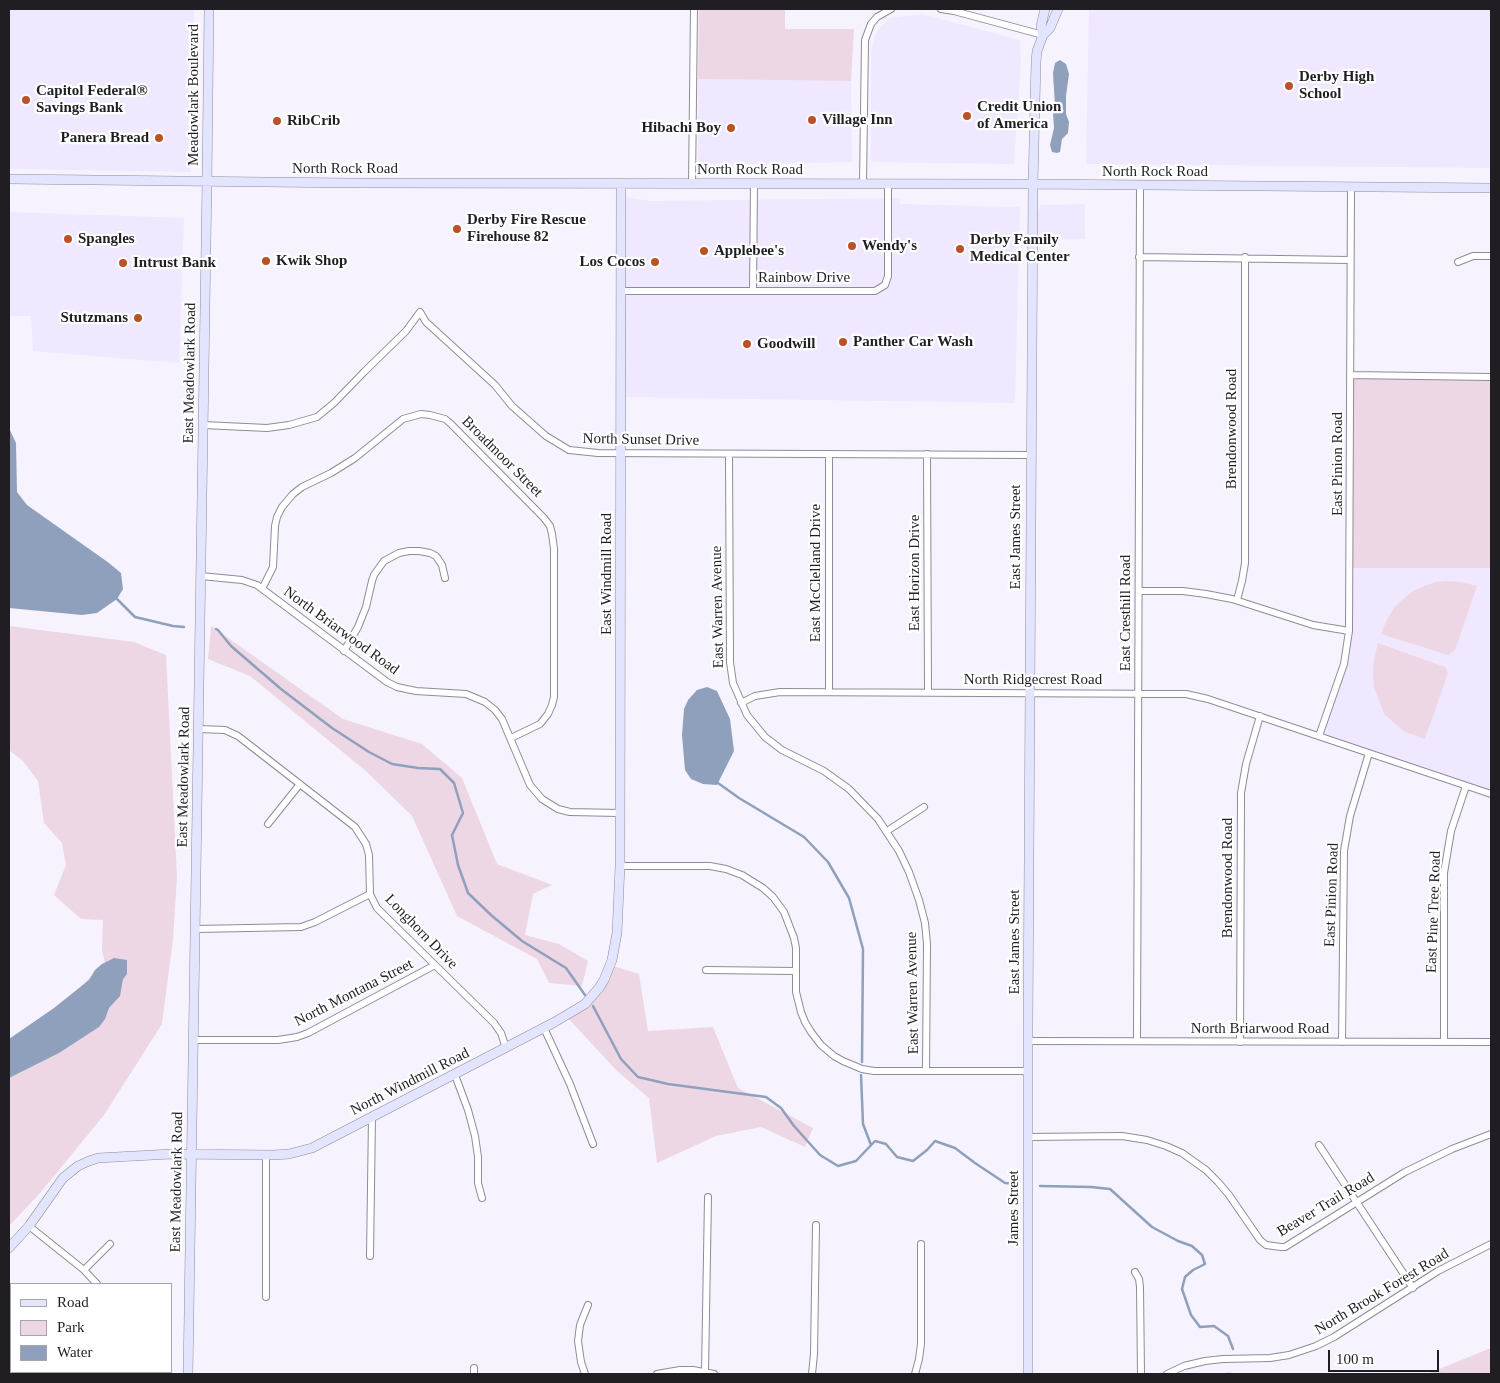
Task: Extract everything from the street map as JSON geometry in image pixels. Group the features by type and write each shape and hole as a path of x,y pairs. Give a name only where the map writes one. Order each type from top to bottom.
{"street":[{"name":"Meadowlark Boulevard","path":"207,181 209,9"},
{"path":"692,184 694,9"},
{"path":"863,184 865,40 877,17 890,9"},
{"path":"941,9 1043,35"},
{"name":"East James Street","path":"1043,35 1041,26 1045,9"},
{"name":"East James Street","path":"1028,1041 1030,455 1036,62 1037,51 1043,35 1050,28 1058,9"},
{"name":"North Rock Road","path":"9,179 350,183 1033,184 1491,188"},
{"name":"East Meadowlark Road","path":"188,1374 207,181"},
{"name":"East Windmill Road","path":"610,965 616,933 620,866 621,184"},
{"path":"753,291 754,184"},
{"name":"Rainbow Drive","path":"621,291 875,291 885,286 888,281 888,184"},
{"name":"East Cresthill Road","path":"1137,1041 1140,186"},
{"name":"East Pinion Road","path":"1319,736 1344,664 1349,631 1351,186"},
{"path":"1458,262 1473,256 1491,256"},
{"path":"1140,257 1350,260"},
{"name":"Brendonwood Road","path":"1237,600 1245,563 1245,258"},
{"name":"North Sunset Drive","path":"203,425 267,428 289,425 317,417 334,404 406,331 420,312 426,322 494,385 512,406 546,436 569,450 598,453 1030,455"},
{"path":"1350,375 1491,377"},
{"name":"Broadmoor Street","path":"262,589 273,566 277,516 282,506 293,494 302,487 342,467 404,419 421,414 430,414 445,419 544,518 550,526 552,534 554,549 554,696 548,714 540,724 511,738"},
{"name":"East Warren Avenue","path":"729,454 730,662 733,682 753,724 765,737 782,750 810,763 836,780 868,808 887,831 899,851 919,900 925,924 927,944 926,1071"},
{"name":"East McClelland Drive","path":"829,454 829,692"},
{"name":"East Horizon Drive","path":"927,454 928,692"},
{"path":"344,651 358,627 366,607 374,575 384,561 399,553 409,551 430,553 436,556 442,565 445,578"},
{"name":"North Briarwood Road","path":"201,576 242,580 257,585 344,651 397,687 416,691 460,693 476,697 485,702 499,715 505,724 530,785 546,803 570,812 619,813"},
{"path":"1139,591 1183,591 1206,594 1237,600 1313,625 1349,631"},
{"name":"North Ridgecrest Road","path":"741,702 755,696 780,692 1174,693 1196,696 1260,716 1491,794"},
{"name":"Brendonwood Road","path":"1240,1042 1241,793 1246,764 1260,716"},
{"name":"Longhorn Drive","path":"199,729 220,729 230,731 238,736 355,827 363,838 369,855 370,894 374,904 494,1023 501,1032 506,1048"},
{"name":"East Pinion Road","path":"1342,1042 1344,851 1350,816 1369,753"},
{"path":"268,824 300,784"},
{"name":"East Pine Tree Road","path":"1444,1042 1444,873 1450,831 1466,786"},
{"path":"887,831 924,808"},
{"path":"620,866 710,866 730,871 752,880 773,897 790,924 796,948 798,1002 805,1022 818,1042 834,1056 852,1066 874,1071 1028,1071"},
{"path":"195,929 301,927 315,922 370,894"},
{"name":"North Montana Street","path":"193,1040 278,1040 296,1037 308,1033 435,965"},
{"name":"North Windmill Road","path":"9,1248 29,1226 63,1178 89,1160 192,1154 289,1154 312,1148 455,1075 585,1004 599,988 610,965"},
{"path":"706,970 796,971"},
{"path":"544,1028 570,1084 593,1144"},
{"name":"North Briarwood Road","path":"1028,1041 1491,1042"},
{"name":"James Street","path":"1028,1041 1028,1374"},
{"path":"455,1075 476,1136 478,1182 482,1198"},
{"path":"370,1256 372,1117"},
{"name":"Beaver Trail Road","path":"1028,1137 1122,1136 1166,1146 1182,1153 1206,1170 1229,1195 1260,1240 1266,1245 1285,1247 1410,1169 1491,1134"},
{"path":"1319,1145 1413,1288"},
{"path":"266,1154 266,1298"},
{"path":"706,1372 708,1197"},
{"path":"812,1374 816,1225"},
{"path":"29,1226 84,1270 96,1283"},
{"path":"84,1270 110,1244"},
{"path":"915,1374 921,1344 921,1244"},
{"name":"North Brook Forest Road","path":"1167,1374 1184,1366 1205,1361 1270,1358 1289,1355 1307,1349 1334,1337 1438,1271 1491,1244"},
{"path":"1135,1272 1139,1279 1140,1287 1141,1374"},
{"path":"585,1374 578,1340 580,1325 588,1305"},
{"path":"657,1374 680,1370 714,1374"}],"shaded area":[{"path":"9,9 194,9 191,172 9,169"},
{"name":"Derby High School","path":"1089,9 1491,9 1491,168 1086,164"},
{"path":"922,14 1020,40 1021,61 1014,164 871,162 871,52 875,35 890,18"},
{"path":"698,79 851,81 852,162 698,165"},
{"path":"625,195 631,198 651,201 899,198 900,204 1020,207 1015,403 621,397"},
{"path":"1085,204 1085,239 1038,240 1038,212 1041,205"},
{"path":"9,212 184,218 179,363 33,351 31,316 9,316"},
{"path":"1350,568 1491,568 1491,796 1319,736 1344,664"}],"green space":[{"path":"699,9 785,9 785,29 854,29 851,81 698,79"},
{"path":"1350,375 1491,377 1491,568 1350,568"},
{"path":"1447,581 1477,586 1455,650 1448,655 1381,634 1394,608 1413,591 1436,582"},
{"path":"9,626 134,642 166,655 177,877 173,939 162,1024 104,1115 41,1192 9,1226 9,1042 73,994 105,963 102,950 103,920 81,919 54,895 66,865 62,843 44,823 38,781 23,761 9,750"},
{"path":"211,626 343,719 422,744 462,778 497,864 552,885 533,894 525,935 559,944 588,961 582,986 549,983 537,959 457,916 412,816 367,772 250,676 208,659"},
{"path":"1378,643 1445,667 1448,673 1425,739 1405,732 1384,714 1374,687 1374,660"},
{"path":"610,965 639,974 648,1031 713,1027 738,1088 813,1128 805,1147 761,1127 716,1136 657,1163 649,1098 617,1071 566,1016 585,1004"},
{"path":"1491,1348 1491,1374 1427,1374"}],"water":[{"path":"1060,60 1066,64 1069,74 1066,114 1069,122 1068,133 1062,139 1060,152 1057,153 1052,152 1050,145 1054,128 1053,112 1055,106 1053,73 1055,63"},
{"path":"9,428 16,443 17,492 27,505 121,573 123,589 117,599 97,613 82,615 9,608"},
{"path":"707,687 717,691 730,719 734,751 717,785 703,784 691,779 685,770 682,735 684,709 688,700 697,690"},
{"path":"114,958 127,960 127,974 123,979 120,996 109,1008 105,1019 99,1027 59,1053 9,1078 9,1039 54,1008 89,980 95,970 102,964"}],"waterway":[{"path":"117,599 135,617 184,627"},
{"path":"216,629 231,646 281,689 332,728 369,752 392,764 440,769 454,783 463,813 452,835 458,865 468,893 522,941 566,968 585,995"},
{"path":"718,783 739,798 804,837 828,862 849,898 863,949 862,1062"},
{"path":"593,1006 621,1059 638,1077 668,1084 766,1097 781,1108 820,1155 838,1166 856,1161 875,1141 886,1144 897,1157 913,1161 935,1141 955,1148 1005,1183 1016,1184"},
{"path":"861,1075 863,1124 871,1145"},
{"path":"1040,1186 1110,1189 1152,1227 1192,1246 1202,1255 1205,1264 1193,1270 1185,1277 1182,1289 1191,1315 1200,1327 1214,1326 1228,1336 1233,1349"},
{"path":"1226,1374 1231,1374"}],"place":[{"name":"Derby High School","path":"1289,86"},
{"name":"Capitol Federal® Savings Bank","path":"26,100"},
{"name":"Credit Union of America","path":"967,116"},
{"name":"Village Inn","path":"812,120"},
{"name":"RibCrib","path":"277,121"},
{"name":"Hibachi Boy","path":"731,128"},
{"name":"Panera Bread","path":"159,138"},
{"name":"Derby Fire Rescue Firehouse 82","path":"457,229"},
{"name":"Spangles","path":"68,239"},
{"name":"Wendy's","path":"852,246"},
{"name":"Derby Family Medical Center","path":"960,249"},
{"name":"Applebee's","path":"704,251"},
{"name":"Kwik Shop","path":"266,261"},
{"name":"Los Cocos","path":"655,262"},
{"name":"Intrust Bank","path":"123,263"},
{"name":"Stutzmans","path":"138,318"},
{"name":"Panther Car Wash","path":"843,342"},
{"name":"Goodwill","path":"747,344"}]}
